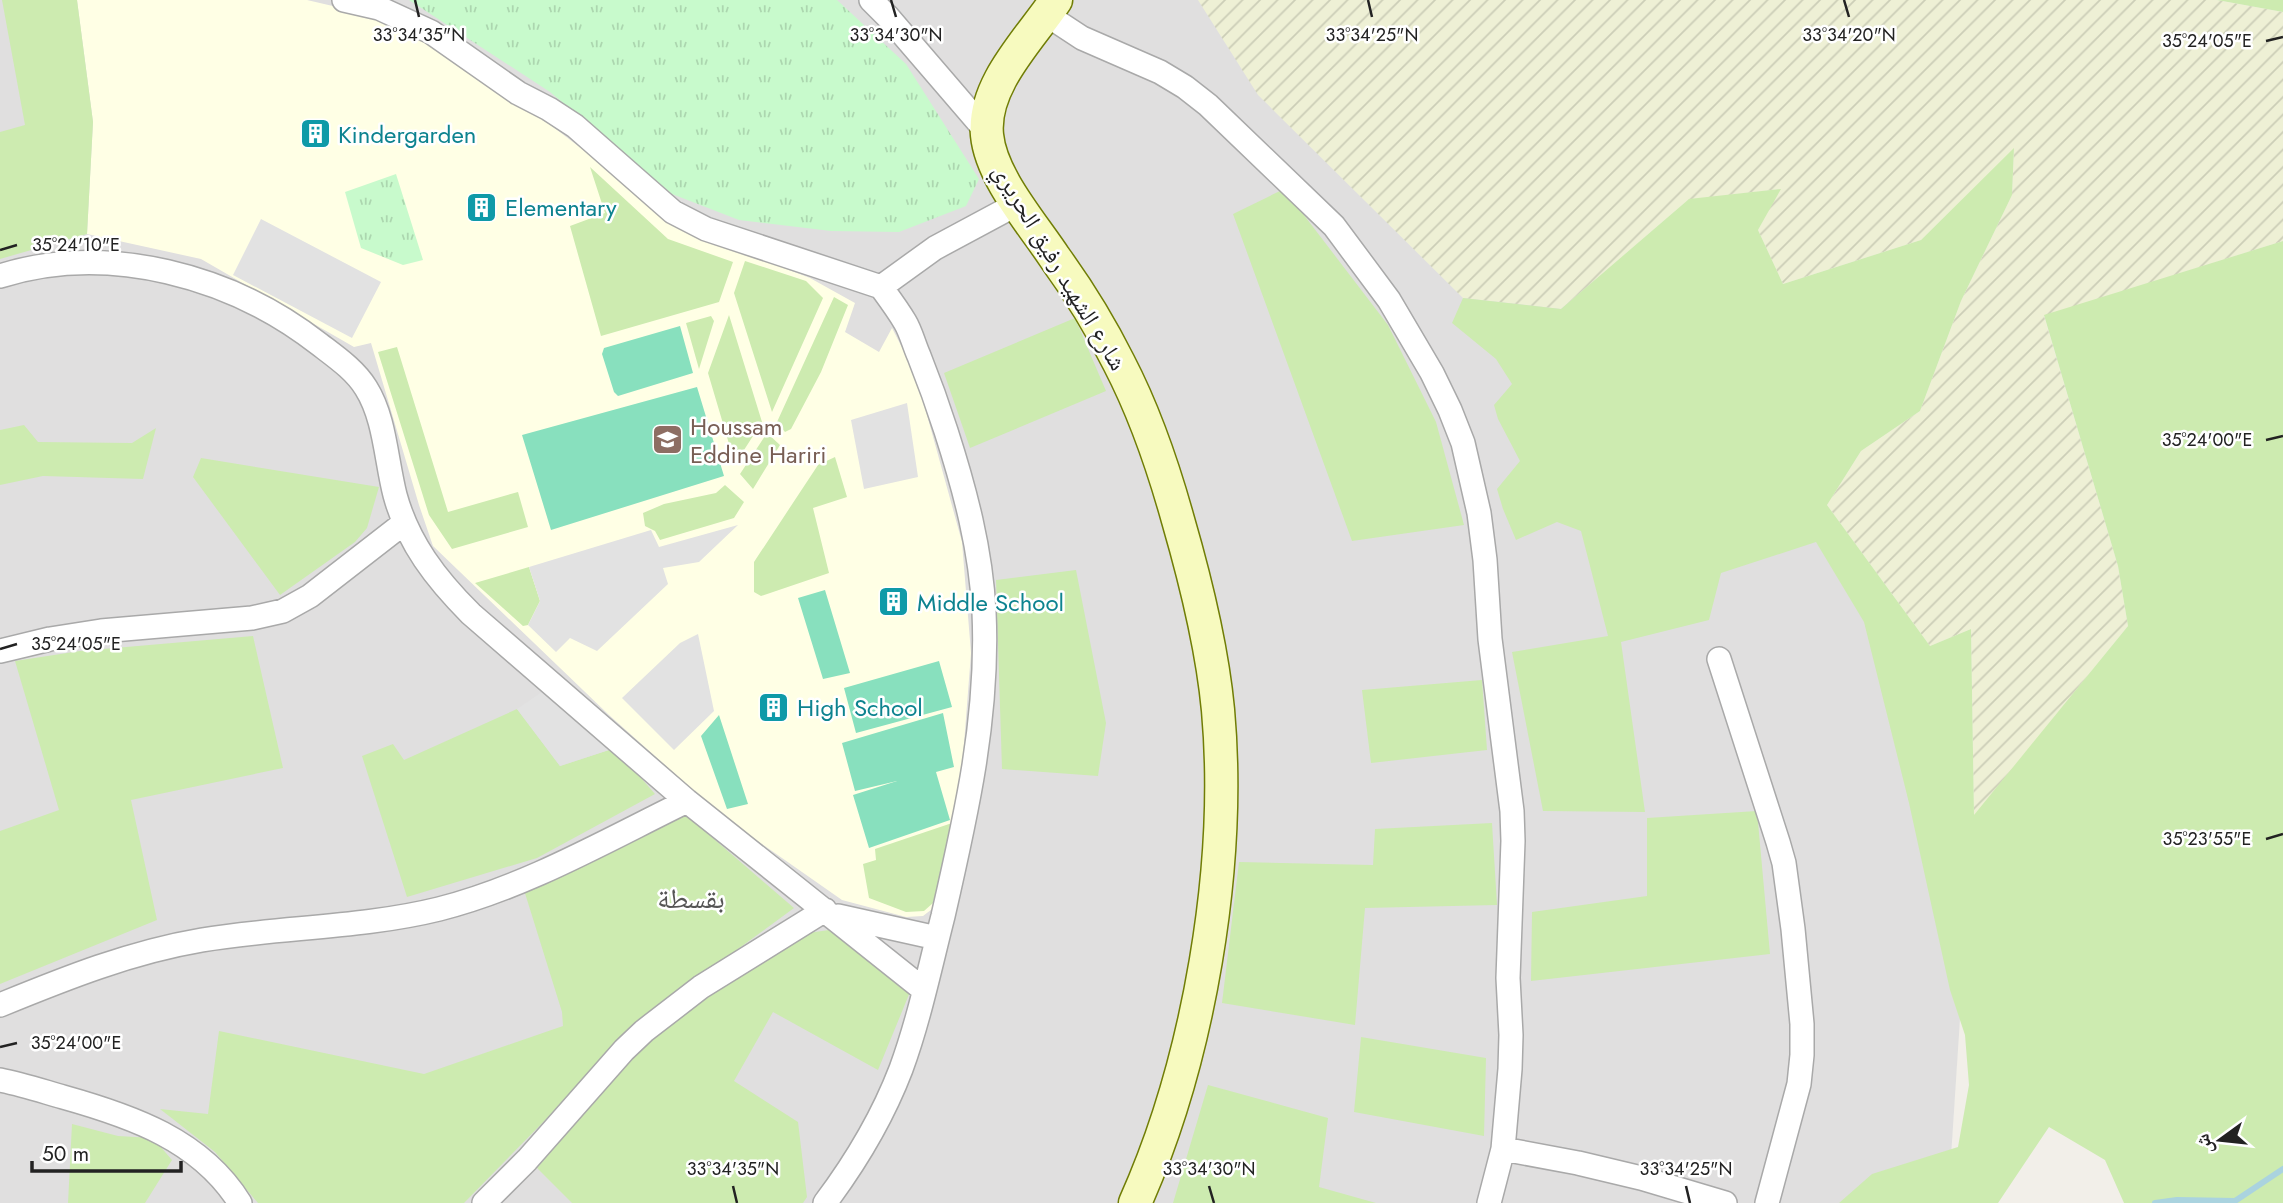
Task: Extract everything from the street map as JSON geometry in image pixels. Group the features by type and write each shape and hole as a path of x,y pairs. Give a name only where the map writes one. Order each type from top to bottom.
{"street":[{"path":"344,0 379,8 431,32 518,93 575,126 673,212 706,229 881,287 905,323 936,399 970,515 979,566 985,659 977,755 964,826 925,990 909,1045 889,1096 857,1155 825,1203"},
{"path":"871,0 986,131"},
{"path":"1051,7 1082,38 1160,72 1185,87 1208,105 1334,226 1389,300 1432,373 1450,410 1462,443 1479,513 1490,639 1512,811 1508,978 1511,1058 1503,1149 1489,1203"},
{"name":"شارع الشهيد رفيق الحريري","path":"1051,7 993,93 986,117 988,144 1017,204 1057,260 1119,362 1145,419 1168,483 1187,550 1205,625 1218,707 1221,767 1219,828 1206,961 1178,1083 1152,1166 1136,1203"},
{"path":"881,287 935,248 1017,204"},
{"path":"0,276 76,262 163,271 228,290 286,320 345,365 366,387 379,425 404,523 430,569 471,614 687,801 925,990"},
{"path":"0,651 101,631 251,618 283,611 310,596 404,523"},
{"path":"1718,659 1784,863 1797,964 1802,1024 1799,1084 1767,1203"},
{"path":"0,1005 73,975 157,948 439,908 512,884 687,801"},
{"path":"484,1203 527,1160 624,1050 668,1011 712,979 829,912 937,938"},
{"path":"0,1080 103,1108 165,1133 211,1168 240,1203"},
{"path":"1503,1149 1641,1178 1725,1203"}],"shaded area":[{"path":"0,0 1271,0 1566,253 1866,599 1964,957 1948,1203 0,1203"},
{"name":"Houssam Eddine Hariri","path":"77,0 307,0 397,21 519,101 632,187 676,227 810,278 855,303 845,332 879,352 892,328 916,375 962,542 971,653 958,822 936,906 923,916 906,917 842,900 722,816 609,715 433,546 371,343 354,347 201,259 87,234 93,122"},
{"path":"1198,0 2217,0 2283,12 2283,241 2044,316 2118,566 2128,626 1974,816 1971,629 1930,646 1827,505 1861,451 1920,411 1961,301 2012,195 2014,149 1921,240 1783,284 1758,230 1780,189 1688,200 1561,309 1463,298 1258,95"},
{"path":"261,219 381,282 352,338 233,275"},
{"path":"907,403 918,477 864,489 851,420"},
{"path":"738,525 699,562 663,568 668,584 597,651 570,638 556,652 528,625 540,601 529,567 651,530 659,547"},
{"path":"698,634 714,711 674,750 622,698 680,643"},
{"path":"545,690 615,748 560,766 517,709"}],"green space":[{"path":"2,0 77,0 93,122 87,234 0,259 0,132 25,125"},
{"path":"409,0 837,0 906,64 979,179 966,206 899,232 831,231 739,220 672,194 550,92"},
{"path":"2217,0 2283,0 2283,12"},
{"path":"2014,148 2012,195 1961,301 1920,411 1861,451 1827,505 1930,646 1971,629 1974,815 2128,626 2118,566 2044,315 2283,241 2283,1203 2124,1203 2105,1160 2049,1127 1998,1203 1839,1203 1872,1174 1958,1147 1969,1085 1965,1035 1950,990 1909,803 1864,622 1816,542 1721,573 1709,620 1621,642 1645,812 1543,811 1512,652 1608,636 1581,531 1557,522 1516,540 1497,489 1520,461 1498,419 1494,405 1512,384 1496,359 1452,323 1463,298 1561,309 1689,199 1781,189 1758,230 1783,284 1921,240"},
{"path":"590,167 668,239 733,262 719,302 601,336 570,226 605,213"},
{"path":"396,174 423,260 403,265 361,248 345,192"},
{"path":"1284,189 1388,325 1436,422 1464,525 1352,541 1233,214"},
{"path":"745,261 806,281 823,298 772,412 734,293"},
{"path":"834,297 848,305 821,372 791,429 785,432 777,422"},
{"path":"729,315 762,422 735,464 708,373"},
{"path":"711,316 714,321 699,369 686,323"},
{"path":"1075,318 1106,391 970,448 944,373"},
{"path":"680,326 693,373 618,396 614,392 602,354 604,348"},
{"path":"397,347 448,512 518,492 528,527 452,549 429,515 378,352"},
{"path":"697,387 724,476 551,530 522,435"},
{"path":"24,425 38,442 132,443 156,428 143,479 43,476 0,485 0,430"},
{"path":"767,433 780,445 753,489 740,474"},
{"path":"835,457 847,497 813,508 829,573 761,596 754,592 754,562 818,465"},
{"path":"201,458 379,487 367,528 355,542 280,595 193,477"},
{"path":"725,485 744,502 734,518 660,540 655,531 645,526 643,513 664,504 716,493"},
{"path":"529,567 540,601 528,625 523,626 475,583"},
{"path":"1076,570 1106,723 1098,776 1002,769 996,580"},
{"path":"825,590 850,673 823,679 798,598"},
{"path":"253,636 283,768 131,800 157,920 0,984 0,831 59,810 15,661 80,651"},
{"path":"939,661 952,707 856,733 844,688"},
{"path":"1482,680 1487,750 1371,763 1362,690"},
{"path":"517,709 560,766 615,748 655,794 537,858 407,897 362,756 393,744 404,760"},
{"path":"943,713 954,767 936,772 950,820 869,848 853,795 897,781 855,791 842,743"},
{"path":"719,715 748,804 727,809 701,736"},
{"path":"1757,811 1770,954 1531,981 1532,912 1647,896 1647,818"},
{"path":"685,814 794,908 634,1025 464,1203 258,1203 215,1152 160,1109 208,1114 219,1031 424,1074 563,1026 562,1012 524,890"},
{"path":"955,822 933,903 924,911 906,912 869,898 863,864 876,860 875,849"},
{"path":"1492,823 1497,905 1365,908 1355,1025 1222,1003 1239,862 1373,865 1375,829"},
{"path":"829,930 910,992 878,1070 773,1012 734,1081 798,1122 807,1197 803,1203 572,1203 537,1168 622,1068 677,1014 808,933"},
{"path":"1361,1037 1486,1058 1484,1136 1354,1112"},
{"path":"1208,1085 1328,1118 1319,1187 1376,1203 1173,1203"},
{"path":"72,1124 118,1136 153,1138 172,1160 145,1203 68,1203"}],"waterway":[{"path":"2155,1203 2177,1200 2235,1201 2283,1169"}],"place":[{"name":"Kindergarden","path":"315,134"},
{"name":"Elementary","path":"482,207"},
{"name":"Houssam Eddine Hariri","path":"667,440"},
{"name":"Middle School","path":"894,602"},
{"name":"High School","path":"774,707"}],"district":[{"name":"بقسطة","path":"691,898"}]}
